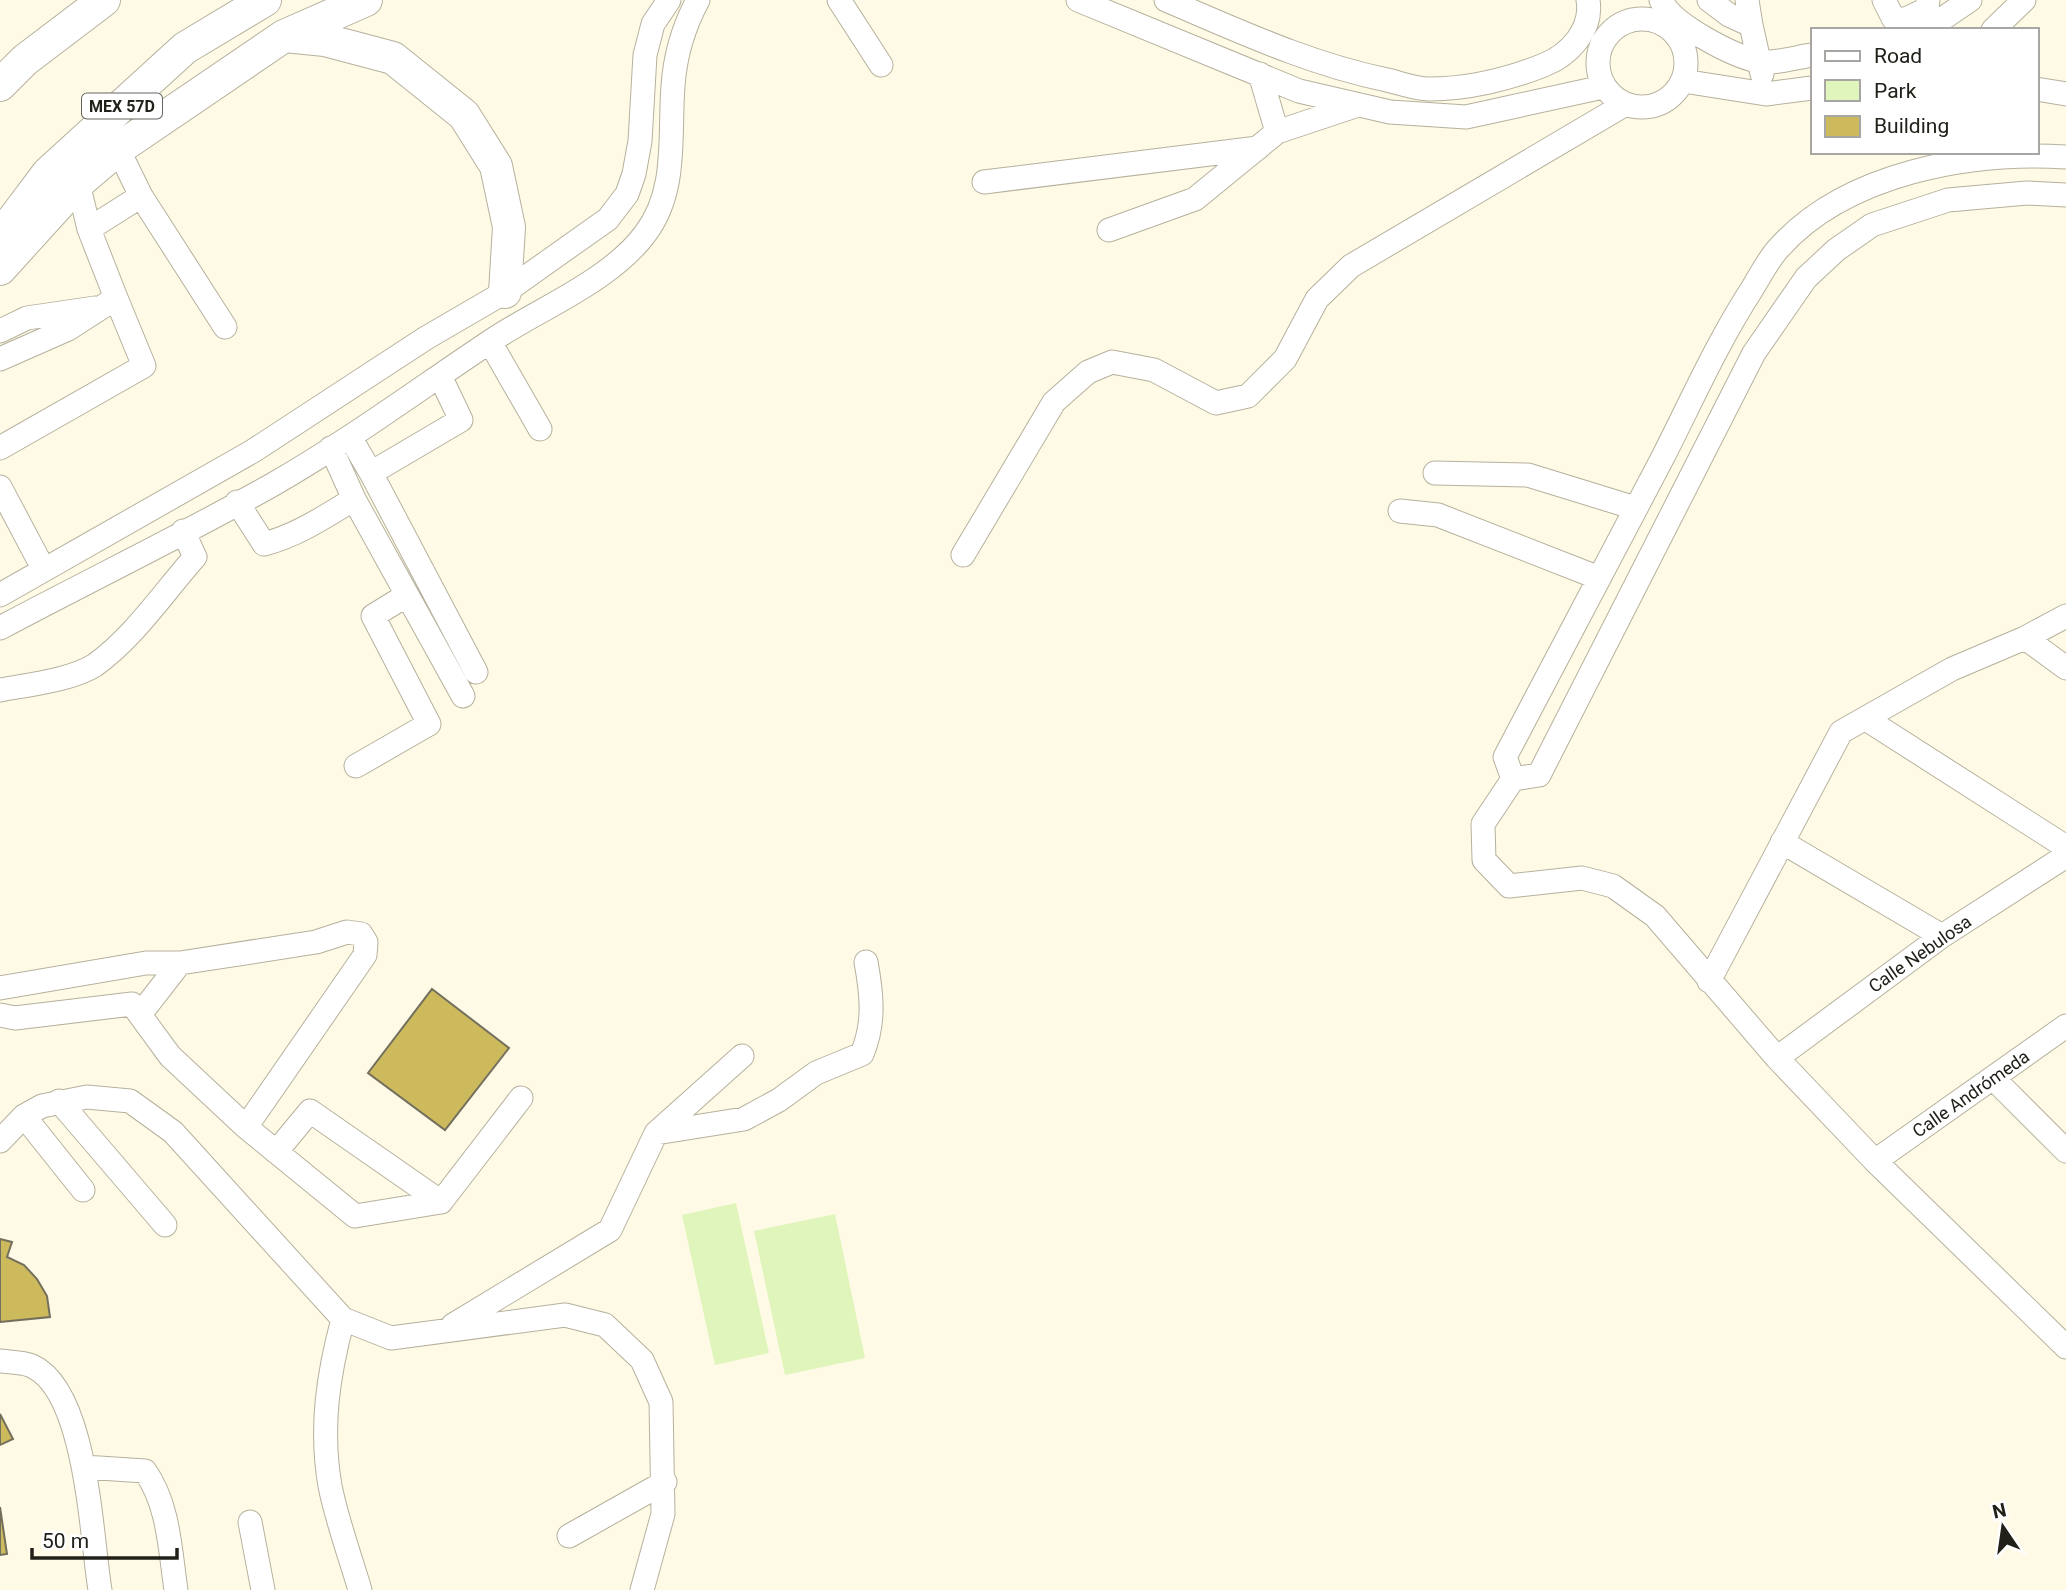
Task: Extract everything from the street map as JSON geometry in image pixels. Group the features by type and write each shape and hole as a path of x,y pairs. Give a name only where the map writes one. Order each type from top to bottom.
{"highway":[{"path":"0,57 25,34 87,0"},
{"path":"0,85 25,60 104,0"},
{"name":"MEX 57D","path":"0,237 48,173 186,48 265,0"},
{"path":"0,269 78,183 118,149 284,36 366,0"},
{"path":"284,36 325,40 393,58 464,115 496,166 509,227 505,292"}],"street":[{"path":"0,595 253,451 426,338 505,292 608,219 627,194 640,141 645,55 653,23 669,0"},
{"path":"0,628 272,484 341,442 490,342 594,280 646,234 669,188 673,82 685,24 698,0"},
{"path":"839,0 881,65"},
{"path":"1078,0 1300,91 1390,112 1466,117 1603,87"},
{"path":"1166,0 1326,65 1427,89 1516,76 1561,58 1579,40 1588,8 1624,22"},
{"path":"1709,0 1729,15 1751,25"},
{"path":"1747,0 1766,94"},
{"path":"1884,0 1894,18 1906,19 1927,9 1928,0"},
{"path":"1929,28 1970,0"},
{"path":"1995,28 2024,0"},
{"path":"1624,105 1603,87 1597,57 1606,36 1624,22 1643,18 1672,20 1759,62 1811,55"},
{"path":"963,555 1054,402 1087,372 1112,362 1154,370 1216,403 1248,396 1286,359 1317,299 1351,266 1624,105 1653,105 1671,96 1682,80 1686,59 1672,20"},
{"path":"1217,55 1235,29"},
{"path":"1579,40 1597,57"},
{"path":"1259,74 1277,132"},
{"path":"1682,80 1766,94 1811,88"},
{"path":"2038,89 2066,94"},
{"path":"1109,230 1195,199 1277,132 1356,106"},
{"path":"984,182 1258,148"},
{"path":"118,149 141,196 225,327"},
{"path":"1513,779 1505,757 1668,447 1720,338 1778,249 1814,219 1856,191 1935,165 2022,154 2066,157"},
{"path":"0,448 144,366 109,303 78,183"},
{"path":"2066,195 2027,193 1948,200 1872,225 1836,250 1806,278 1754,353 1539,775 1513,779 1483,824 1484,860 1509,886 1582,878 1613,886 1655,916 1777,1058 1875,1161 2066,1347"},
{"path":"89,229 141,196"},
{"path":"0,331 27,318 109,303"},
{"path":"0,359 37,345 109,303"},
{"path":"490,342 540,429"},
{"path":"371,473 461,420 440,376"},
{"path":"341,442 371,473 476,673"},
{"path":"341,442 354,499 463,696"},
{"path":"1668,447 1698,462"},
{"path":"253,451 272,484"},
{"path":"1434,472 1528,475 1635,508"},
{"path":"0,487 44,570"},
{"path":"237,502 264,544 281,540 354,499"},
{"path":"1400,511 1438,514 1599,578"},
{"path":"0,690 55,679 93,666 128,634 195,557 183,531"},
{"path":"356,766 429,724 373,616 407,595"},
{"path":"1709,981 1841,732 1952,669 2025,638 2066,616"},
{"path":"2025,638 2066,668"},
{"path":"1867,719 2066,847"},
{"path":"1782,842 1942,936"},
{"name":"Calle Nebulosa","path":"1777,1058 1942,936 2066,856"},
{"path":"180,963 137,1009 8,1016 4,987 146,963 180,963 316,942 347,932 361,934 366,943 365,955 246,1127"},
{"path":"656,1133 744,1119 779,1100 816,1073 862,1054 869,1037 873,999 866,962"},
{"path":"146,963 137,1009 150,1032 170,1056 246,1127 355,1216 441,1202 521,1098"},
{"name":"Calle Andrómeda","path":"1875,1161 2066,1026"},
{"path":"443,1331 610,1230 656,1133 742,1056"},
{"path":"1994,1079 2066,1151"},
{"path":"0,1141 24,1116 42,1106 88,1097 130,1101 173,1132 343,1320 391,1338 565,1315 606,1325 642,1360 661,1402 665,1482 663,1514 642,1590"},
{"path":"59,1101 165,1225"},
{"path":"276,1152 310,1111 441,1202"},
{"path":"24,1116 83,1190"},
{"path":"343,1320 329,1369 324,1423 330,1486 360,1590"},
{"path":"0,1361 32,1366 52,1383 68,1408 84,1467 100,1590"},
{"path":"84,1467 145,1471 154,1485 163,1510 176,1590"},
{"path":"569,1536 665,1482"},
{"path":"250,1521 263,1590"}],"green space":[{"path":"736,1203 769,1353 715,1365 682,1215"},
{"path":"835,1214 865,1358 785,1375 754,1231"}],"building":[{"path":"432,989 509,1048 445,1130 368,1073"},
{"path":"0,1239 12,1242 7,1257 24,1265 37,1279 47,1296 50,1317 0,1322"},
{"path":"0,1414 13,1439 0,1445"},
{"path":"0,1507 7,1554 0,1555"}]}
